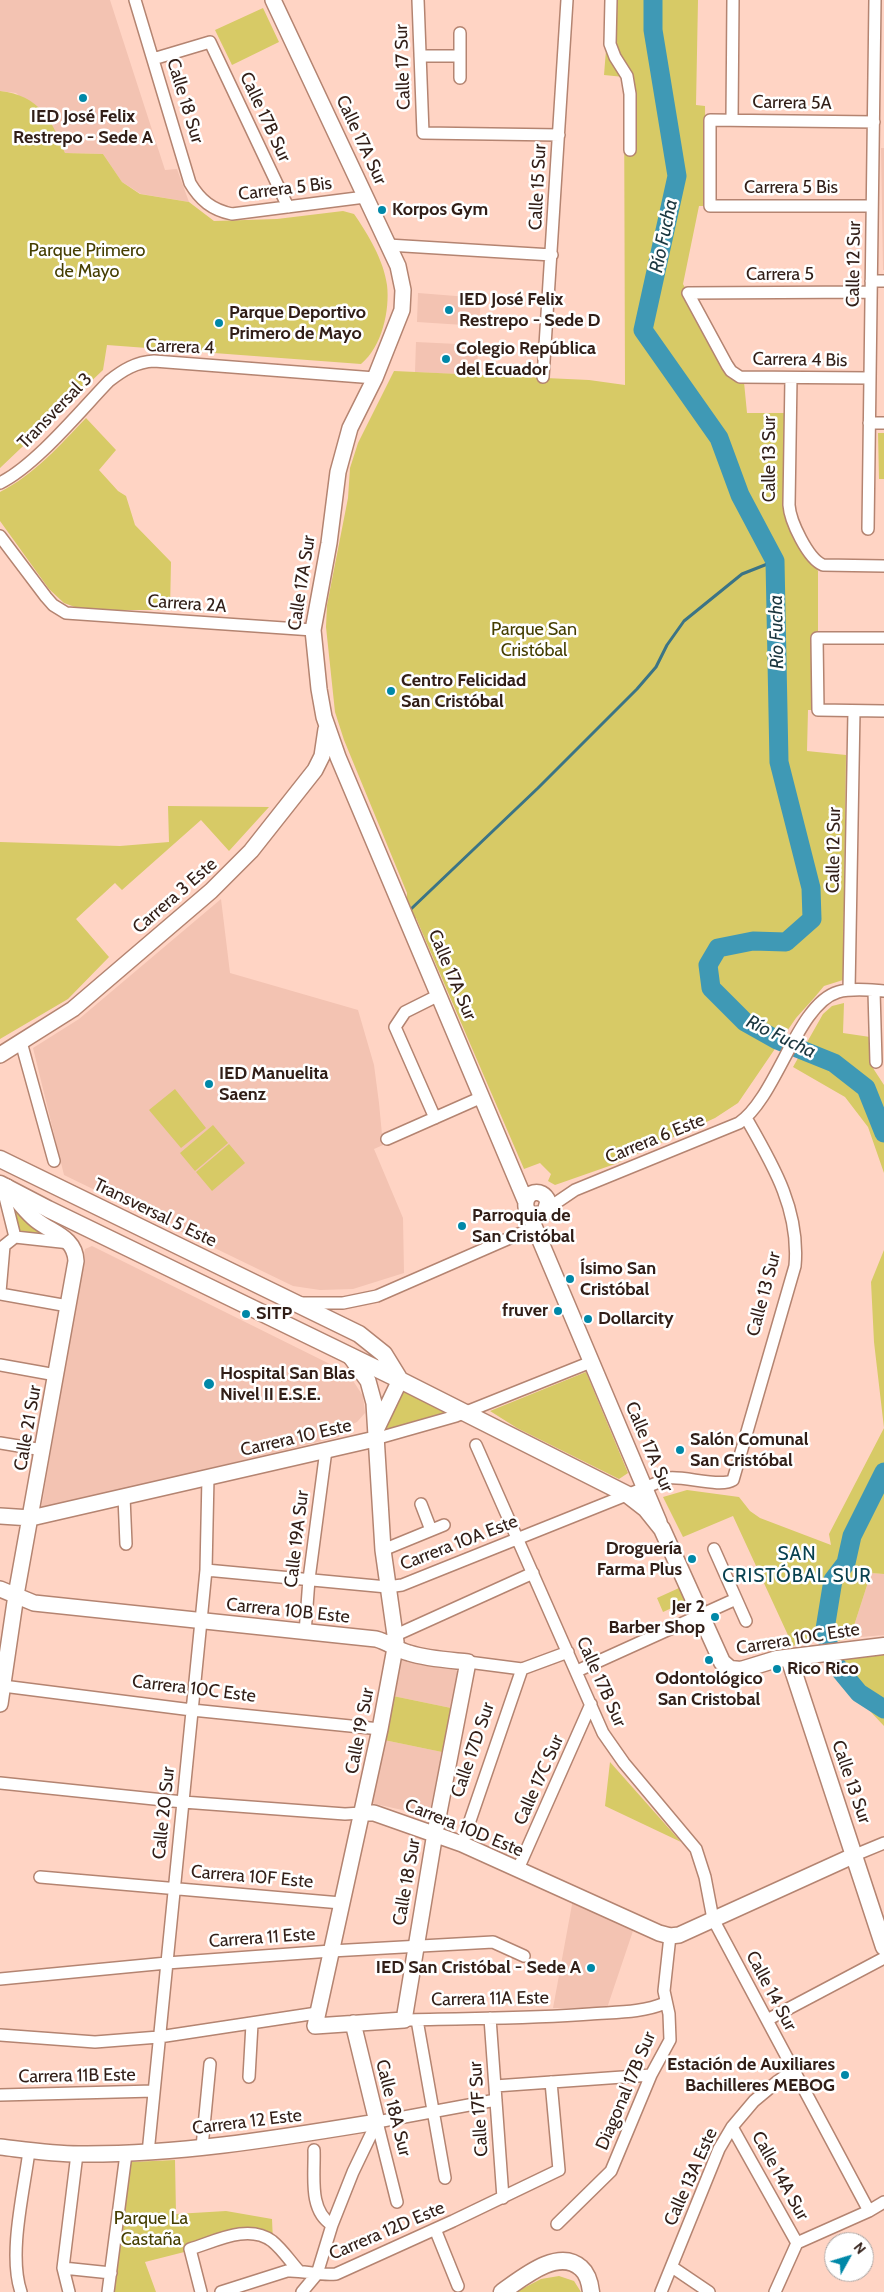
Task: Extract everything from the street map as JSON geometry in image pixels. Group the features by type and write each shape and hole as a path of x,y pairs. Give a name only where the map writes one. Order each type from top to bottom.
{"main road":[{"name":"Transversal 5 Este","path":"0,1159 368,1339 389,1360 400,1380"},
{"path":"3,1185 400,1380 628,1495 646,1510 662,1529"},
{"name":"Calle 17A Sur","path":"662,1529 722,1662"},
{"name":"Carrera 10C Este","path":"722,1662 730,1669 741,1670 777,1659 884,1646"},
{"name":"Calle 13 Sur","path":"789,1658 884,1947"},
{"path":"502,2292 550,2262 561,2260 576,2264 584,2271 589,2280 591,2292"}],"street":[{"name":"Calle 18 Sur","path":"135,0 190,183 197,194 211,206"},
{"name":"Calle 17A Sur","path":"273,0 388,245 400,274 403,300 398,321 350,428 341,458 329,543 313,630 321,703 326,725 515,1175 537,1207 543,1246 662,1529"},
{"name":"Calle 17 Sur","path":"418,0 423,133 559,135"},
{"name":"Calle 15 Sur","path":"543,377 552,255 566,0"},
{"path":"611,0 610,44 614,57 627,76 630,94 630,150"},
{"path":"732,120 733,0"},
{"name":"Calle 12 Sur","path":"868,529 872,206 879,138 874,122 875,0"},
{"path":"460,33 460,78"},
{"name":"Calle 17B Sur","path":"153,59 210,42 288,207"},
{"path":"420,56 460,56"},
{"name":"Carrera 5A","path":"710,206 710,120 874,122"},
{"name":"Carrera 5 Bis","path":"211,206 232,214 365,196"},
{"name":"Carrera 5 Bis","path":"710,206 872,206"},
{"path":"388,245 552,255"},
{"name":"Carrera 5","path":"731,371 688,293 871,286 884,281"},
{"name":"Carrera 4","path":"109,381 136,364 154,361 374,378"},
{"name":"Carrera 4 Bis","path":"731,371 740,377 870,378"},
{"name":"Calle 13 Sur","path":"791,378 790,514 810,555 823,565 884,566"},
{"name":"Transversal 3","path":"0,483 16,474 33,460 109,381"},
{"path":"869,423 884,423"},
{"name":"Carrera 2A","path":"0,536 35,584 59,610 73,614 313,630"},
{"path":"884,638 817,638 818,710 884,711"},
{"name":"Calle 12 Sur","path":"850,990 854,711"},
{"name":"Carrera 3 Este","path":"0,1055 73,1009 220,884 251,850 315,770 322,756 326,725"},
{"path":"315,770 325,769 334,771 348,781"},
{"path":"746,1118 760,1101 816,1006 823,999 838,992 850,990 879,991 876,1062"},
{"path":"435,1118 395,1027 404,1012 439,995"},
{"path":"21,1042 54,1161"},
{"path":"387,1139 482,1097"},
{"name":"Calle 13 Sur","path":"645,1488 668,1478 679,1476 727,1483 735,1476 795,1266 797,1250 794,1221 786,1193 766,1152 746,1118"},
{"name":"Carrera 6 Este","path":"293,1302 343,1303 372,1298 537,1207 733,1126 746,1118"},
{"path":"3,1185 15,1236"},
{"path":"3,1185 26,1211 70,1243"},
{"path":"68,1306 0,1293 2,1247 15,1236 70,1243"},
{"name":"Calle 21 Sur","path":"1,1698 16,1595 76,1261 70,1243"},
{"name":"Calle 19 Sur","path":"316,2020 380,1729 395,1641 383,1550 372,1392 368,1381 350,1356"},
{"name":"Carrera 10 Este","path":"0,1516 31,1518 417,1429 465,1413 592,1362"},
{"path":"0,1365 56,1375"},
{"name":"Calle 19 Sur","path":"375,1439 381,1416 400,1380"},
{"path":"0,1443 43,1450"},
{"name":"Calle 17B Sur","path":"476,1444 592,1704 603,1733 611,1746 696,1849 706,1877 713,1919"},
{"name":"Calle 19A Sur","path":"305,1633 309,1579 326,1450"},
{"name":"Calle 20 Sur","path":"148,2153 206,1570 208,1477"},
{"name":"Carrera 10A Este","path":"206,1570 387,1587 410,1583 645,1488"},
{"path":"124,1497 126,1544"},
{"path":"421,1504 431,1530"},
{"path":"383,1550 444,1524"},
{"path":"714,1549 746,1621"},
{"path":"395,1641 533,1573"},
{"name":"Carrera 10B Este","path":"0,1589 34,1603 376,1639 387,1642 395,1641 417,1655 522,1668 568,1652"},
{"path":"577,1671 736,1599"},
{"name":"Calle 18 Sur","path":"445,2178 433,2111 410,2020 415,1947 468,1662"},
{"name":"Calle 17D Sur","path":"462,1844 522,1668"},
{"name":"Carrera 10C Este","path":"1,1698 192,1710 380,1729"},
{"name":"Calle 17C Sur","path":"518,1869 592,1704"},
{"name":"Carrera 10D Este","path":"0,1783 183,1802 345,1814 374,1813 462,1844 659,1933 670,1936"},
{"path":"670,1936 679,1935 884,1843"},
{"name":"Carrera 10F Este","path":"40,1877 341,1903"},
{"name":"Calle 14 Sur","path":"713,1919 869,2211"},
{"name":"Diagonal 17B Sur","path":"557,2224 611,2171 652,2075 670,2040 669,2014 665,2003 670,1936"},
{"name":"Carrera 11 Este","path":"0,1979 166,1963 493,1942 524,1956"},
{"path":"767,2020 884,1958"},
{"name":"Carrera 11A Este","path":"0,2035 94,2042 159,2037 252,2024 316,2020 353,2023 557,2017 648,2009 665,2003"},
{"name":"Calle 17F Sur","path":"490,2018 503,2198"},
{"name":"Calle 18A Sur","path":"353,2023 397,2202"},
{"path":"249,2077 252,2024"},
{"path":"202,2147 210,2064"},
{"name":"Calle 13A Este","path":"661,2292 720,2149 732,2127 754,2101 778,2080 794,2070"},
{"path":"495,2086 652,2075"},
{"name":"Carrera 12D Este","path":"221,2292 287,2271 298,2270 317,2274 336,2274 503,2198 559,2170 551,2082"},
{"name":"Carrera 11B Este","path":"0,2095 154,2091"},
{"name":"Carrera 12 Este","path":"0,2147 77,2154 148,2153 269,2140 496,2100"},
{"path":"302,2292 317,2274 332,2225 353,2172 377,2122"},
{"name":"Calle 14A Sur","path":"732,2127 797,2243"},
{"path":"314,2150 317,2208 324,2220 332,2225"},
{"path":"21,2292 17,2278 16,2251 30,2151"},
{"path":"69,2292 63,2268 77,2154"},
{"path":"108,2292 126,2154"},
{"path":"775,2292 797,2243 869,2211 884,2202"},
{"path":"435,2229 458,2286"},
{"path":"201,2292 190,2249 237,2235 255,2234 273,2242 298,2270"},
{"path":"672,2267 709,2292"},
{"path":"63,2268 111,2273"}],"shaded area":[{"name":"IED José Felix Restrepo - Sede A","path":"0,0 110,0 165,170 177,169 189,202 141,194 122,182 103,154 65,153 58,134 16,93 0,91"},
{"path":"881,148 884,148 884,270 883,270"},
{"name":"IED José Felix Restrepo - Sede D","path":"418,293 481,298 479,326 417,322"},
{"name":"Colegio República del Ecuador","path":"416,342 478,345 477,375 415,372"},
{"name":"IED Manuelita Saenz","path":"221,899 230,973 358,1010 374,1065 379,1103 383,1145 374,1149 403,1218 404,1273 353,1289 320,1290 293,1286 64,1175 33,1048 79,1019"},
{"name":"Hospital San Blas Nivel II E.S.E.","path":"92,1246 348,1373 363,1396 365,1413 357,1422 341,1429 339,1437 41,1509 85,1249"},
{"path":"871,1573 884,1574 884,1635 850,1638"},
{"path":"401,1659 459,1671 451,1708 393,1696"},
{"path":"384,1740 442,1752 429,1816 371,1803"},
{"name":"IED San Cristóbal - Sede A","path":"573,1899 634,1928 607,2008 553,2008"}],"green space":[{"name":"Parque San Cristóbal","path":"610,0 698,0 696,105 705,106 706,206 699,206 683,284 733,380 744,382 747,413 784,413 784,516 818,571 818,710 808,710 807,751 846,755 843,980 824,986 796,1018 738,1103 715,1118 615,1164 555,1185 548,1181 551,1174 540,1163 524,1169 416,918 411,918 406,907 407,893 344,740 335,712 326,627 327,605 348,498 350,468 358,443 394,371 589,380 625,385 624,77 604,75"},
{"path":"263,8 279,42 232,65 215,30"},
{"name":"Parque Primero de Mayo","path":"0,91 13,93 25,98 42,111 55,130 65,153 103,154 122,182 140,194 189,202 214,221 277,219 343,211 354,214 379,257 383,267 388,295 383,328 368,357 361,364 107,345 103,370 0,468"},
{"path":"86,418 116,450 99,470 118,491 126,496 135,525 171,562 170,610 83,610 64,603 49,589 0,521 0,492 13,485 35,468"},
{"path":"878,433 884,433 884,479 879,479"},
{"path":"168,806 269,807 229,851 201,820 122,890 115,883 76,919 109,957 68,999 0,1039 0,842 120,846 169,842"},
{"path":"844,1003 843,1033 870,1037 871,1065 884,1085 884,1173 868,1127 845,1097 793,1067 823,1014 832,1006"},
{"path":"175,1089 206,1128 181,1148 149,1110"},
{"path":"213,1125 228,1143 195,1171 180,1153"},
{"path":"229,1144 245,1163 212,1191 196,1172"},
{"path":"12,1207 56,1239 17,1232"},
{"path":"884,1250 884,1428 874,1342 871,1282"},
{"path":"586,1372 628,1473 619,1479 517,1428 490,1411"},
{"path":"402,1389 450,1411 380,1431"},
{"path":"884,1428 884,1574 871,1573 850,1638 822,1645 815,1638 793,1646 733,1516 683,1537 663,1497 687,1490 739,1497 750,1511 760,1518 831,1545 829,1534"},
{"path":"679,1588 685,1602 663,1612 657,1598"},
{"path":"884,1655 884,1726 839,1678 830,1661"},
{"path":"393,1696 451,1708 442,1752 384,1740"},
{"path":"610,1762 681,1842 605,1806"},
{"name":"Parque La Castaña","path":"175,2160 176,2214 226,2211 272,2219 273,2242 255,2234 145,2262 156,2292 111,2292 131,2162"},
{"path":"559,2276 574,2281 581,2292 516,2292 541,2279"}],"waterway":[{"name":"Río Fucha","path":"653,0 653,30 677,176 643,330 719,438 740,495 775,561 779,762 811,888 812,919 786,942 753,941 718,948 708,965 711,988 745,1022 777,1040 834,1063 866,1088 884,1133"},
{"path":"411,909 538,788 637,689 656,667 667,645 684,621 742,574 775,561"},
{"name":"Río Fucha","path":"884,1472 852,1536 846,1563 833,1580 825,1629 831,1656 835,1664 859,1693 884,1709"}],"place":[{"name":"IED José Felix Restrepo - Sede A","path":"83,98"},
{"name":"Korpos Gym","path":"382,210"},
{"name":"IED José Felix Restrepo - Sede D","path":"449,310"},
{"name":"Parque Deportivo Primero de Mayo","path":"219,323"},
{"name":"Colegio República del Ecuador","path":"446,359"},
{"name":"Centro Felicidad San Cristóbal","path":"391,691"},
{"name":"IED Manuelita Saenz","path":"209,1084"},
{"name":"Parroquia de San Cristóbal","path":"462,1226"},
{"name":"Ísimo San Cristóbal","path":"570,1279"},
{"name":"fruver","path":"558,1311"},
{"name":"SITP","path":"246,1314"},
{"name":"Dollarcity","path":"588,1319"},
{"name":"Hospital San Blas Nivel II E.S.E.","path":"209,1384"},
{"name":"Salón Comunal San Cristóbal","path":"680,1450"},
{"name":"Droguería Farma Plus","path":"692,1559"},
{"name":"Jer 2 Barber Shop","path":"715,1617"},
{"name":"Odontológico San Cristobal","path":"709,1660"},
{"name":"Rico Rico","path":"777,1669"},
{"name":"IED San Cristóbal - Sede A","path":"591,1968"},
{"name":"Estación de Auxiliares Bachilleres MEBOG","path":"845,2075"}],"district":[{"name":"SAN CRISTÓBAL SUR","path":"797,1565"}]}
